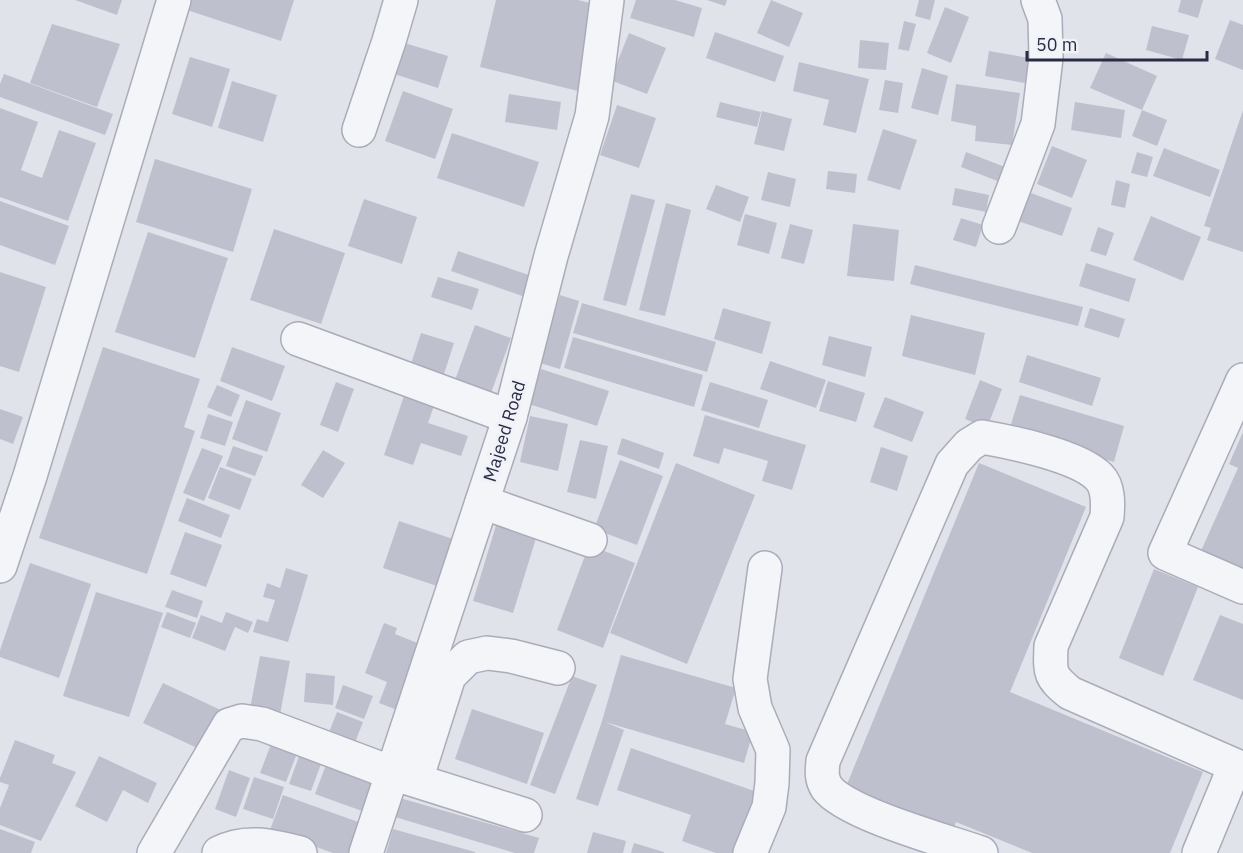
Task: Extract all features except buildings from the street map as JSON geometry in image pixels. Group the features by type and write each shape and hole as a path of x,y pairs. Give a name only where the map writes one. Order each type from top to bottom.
{"street":[{"path":"2,555 33,465 174,0"},
{"path":"358,130 401,0"},
{"name":"Majeed Road","path":"366,853 404,776 482,502 510,417 551,256 592,116 607,0"},
{"path":"999,226 1038,124 1046,58 1045,20 1038,0"},
{"path":"298,339 510,417"},
{"path":"1243,380 1165,553 1243,587"},
{"path":"981,853 858,810 838,799 826,787 821,777 823,761 952,464 969,446 982,437 1012,442 1083,465 1101,478 1108,497 1107,517 1051,646 1050,665 1054,680 1070,693 1239,768 1199,853"},
{"path":"482,502 590,540"},
{"path":"750,853 769,807 772,783 773,750 755,708 750,679 765,568"},
{"path":"404,776 449,676 468,657 487,653 511,656 558,668"},
{"path":"154,853 229,725 242,721 262,724 404,776 525,815"},
{"path":"219,853 234,846 269,845 300,853"}]}
